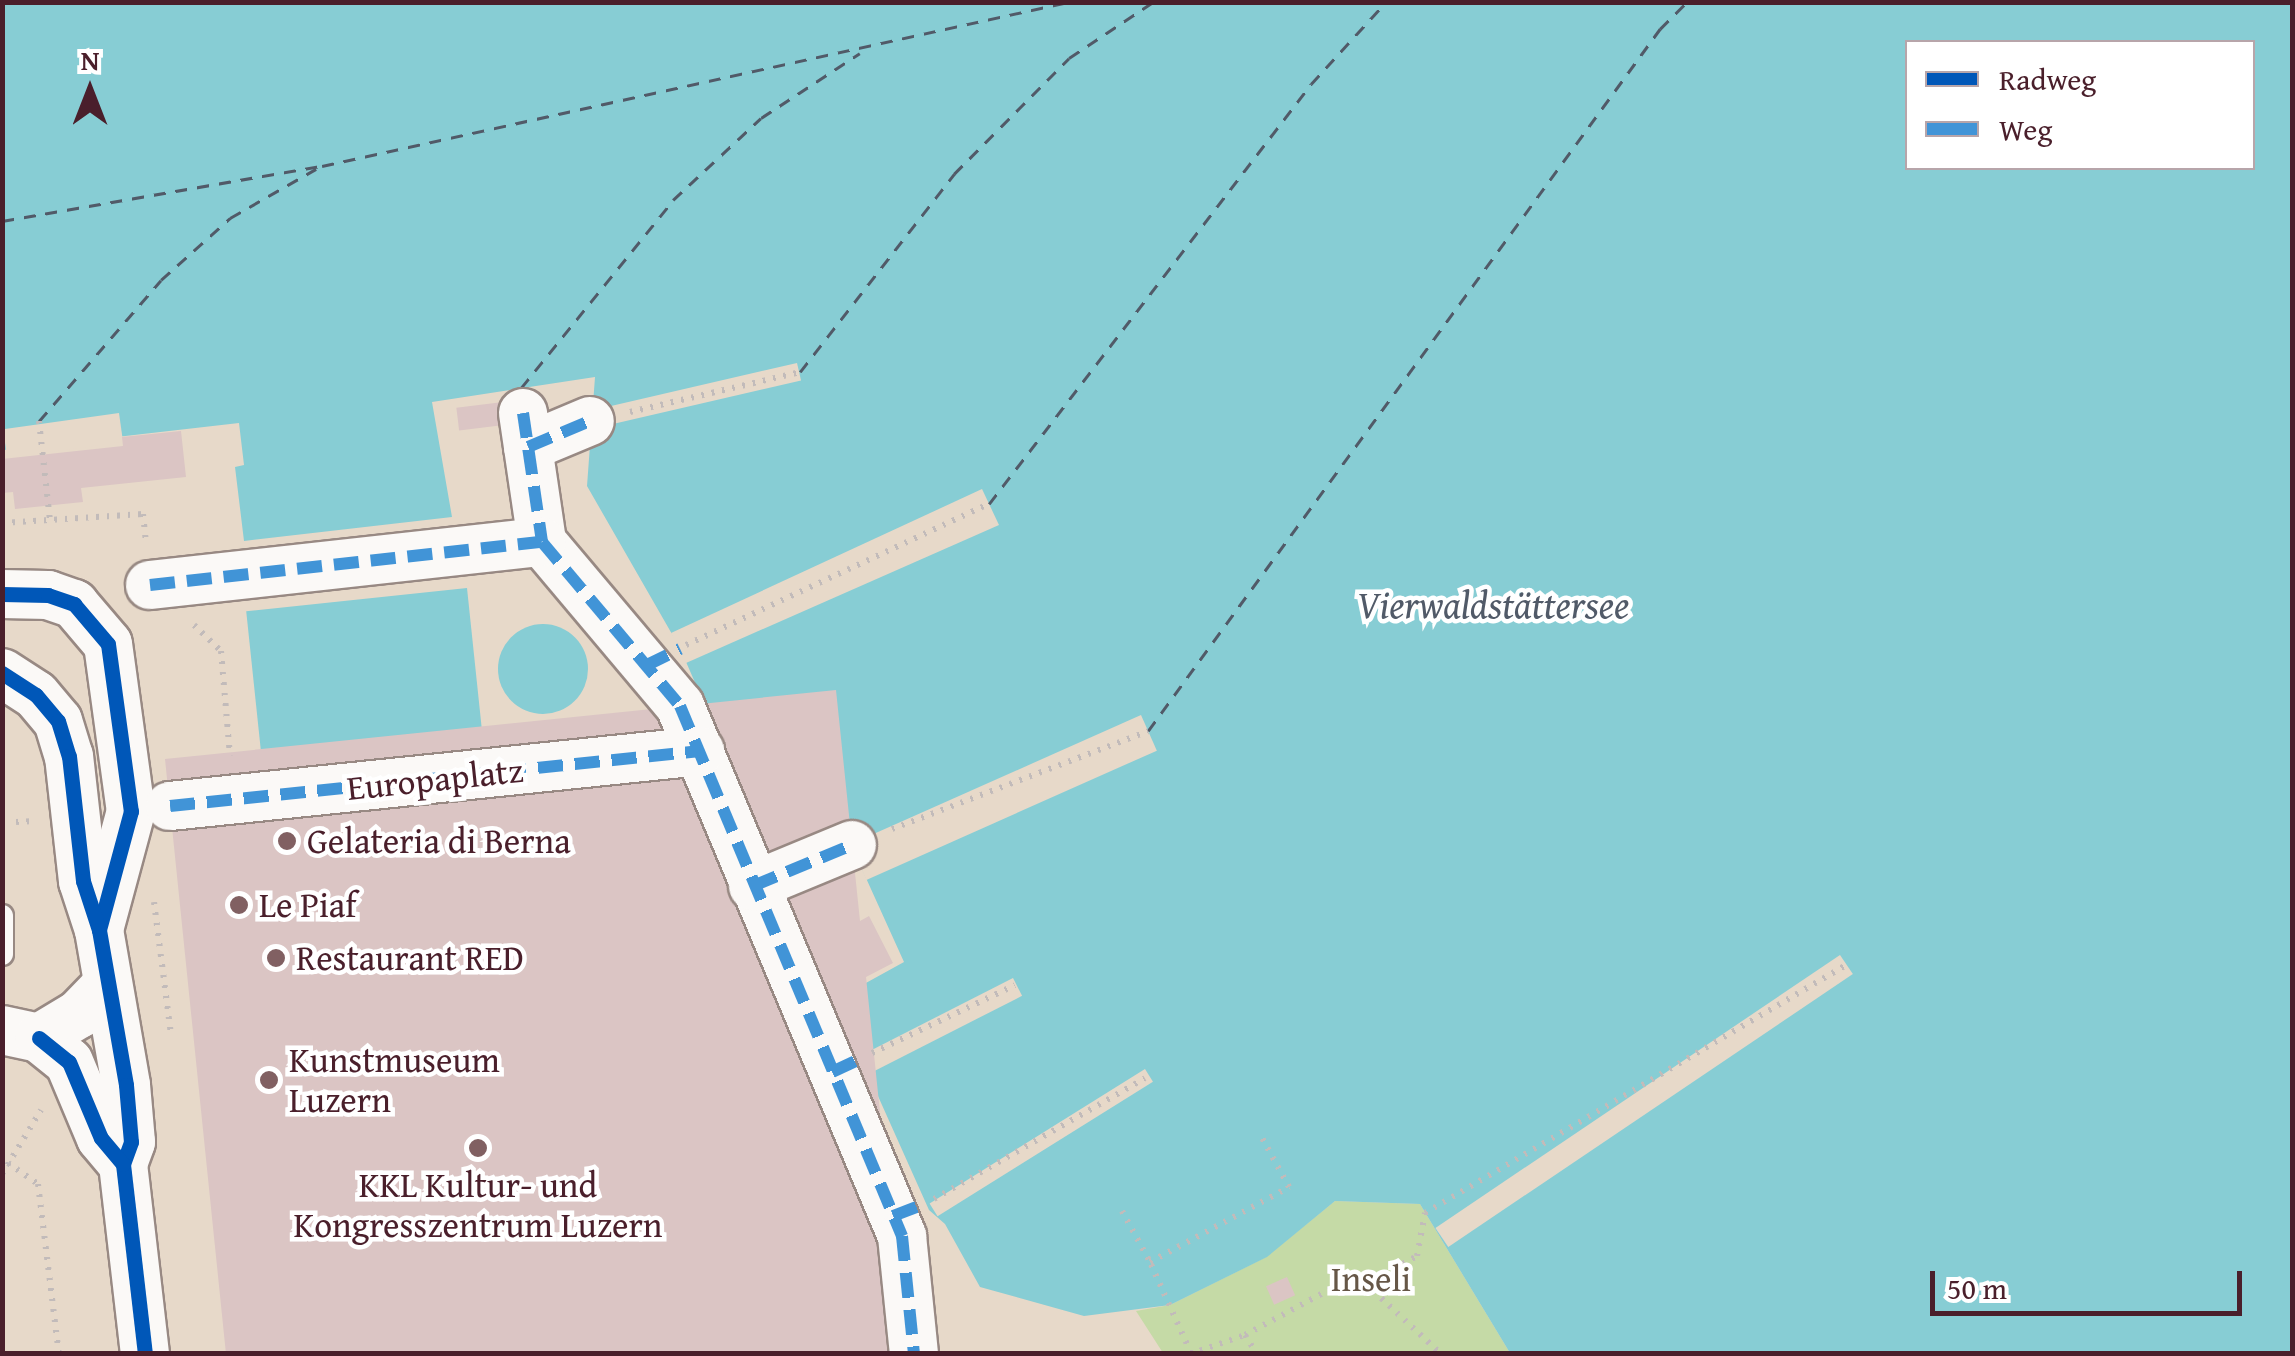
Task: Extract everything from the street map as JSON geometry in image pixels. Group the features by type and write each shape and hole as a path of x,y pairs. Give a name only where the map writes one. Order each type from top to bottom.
{"street":[{"path":"590,421 526,430 542,542 663,657 753,886 848,1065 910,1209 902,1236 914,1354"},
{"path":"150,585 542,542"},
{"path":"2,594 48,595 74,604 108,644 132,811 99,930"},
{"path":"2,672 36,695 58,721 68,756 83,881 99,930 132,1142 123,1164 145,1354"},
{"name":"Europaplatz","path":"170,806 700,751"},
{"path":"753,886 852,845"},
{"path":"21,1034 79,1014 106,986"},
{"path":"21,1034 69,1062 101,1138 123,1164"}],"lane":[{"path":"2,916 2,954"}],"path":[{"path":"590,421 800,372"},
{"path":"39,421 50,520"},
{"path":"663,657 989,504"},
{"path":"2,523 143,514 150,585 221,650 232,773"},
{"path":"852,845 1148,730"},
{"path":"151,886 171,1035"},
{"path":"1122,1211 1150,1262 1190,1353 1245,1335 1334,1287 1366,1284 1417,1256 1426,1213 1847,964"},
{"path":"848,1065 1015,985"},
{"path":"910,1209 1145,1078"},
{"path":"2,1174 44,1106"},
{"path":"1150,1262 1289,1187 1261,1136"},
{"path":"8,1163 38,1184 59,1354"},
{"path":"1366,1284 1440,1354"},
{"path":"1245,1335 1257,1354"}],"green space":[{"name":"Inseli","path":"1335,1201 1420,1204 1510,1353 1163,1353 1136,1311 1170,1305 1266,1257"}],"water":[{"name":"Vierwaldstättersee","path":"3,3 2292,3 2292,1353 1510,1353 1420,1204 1335,1201 1267,1257 1170,1305 1084,1316 980,1287 945,1224 929,1210 835,1000 904,962 837,814 766,846 680,648 587,486 595,377 432,402 452,517 244,541 235,467 244,465 239,423 3,450"},
{"path":"467,588 483,742 262,765 246,611"},
{"path":"543,624 575,637 588,669 575,701 543,714 511,701 498,669 511,637"}],"pier":[{"path":"797,363 801,381 594,428 589,411"},
{"path":"119,413 123,442 7,458 3,429"},
{"path":"982,489 999,525 686,663 671,633"},
{"path":"1141,715 1157,751 866,880 850,844"},
{"path":"1840,955 1853,974 1448,1247 1435,1228"},
{"path":"1013,978 1022,996 871,1073 862,1055"},
{"path":"1145,1069 1153,1082 938,1216 930,1204"}],"building":[{"path":"503,402 506,425 459,431 456,408"},
{"path":"181,431 186,477 81,488 83,502 15,509 13,492 2,493 2,459 123,446 122,437"},
{"name":"KKL Kultur- und Kongresszentrum Luzern","path":"836,690 860,921 869,916 893,963 866,977 905,1354 226,1354 165,759"},
{"path":"1287,1277 1295,1295 1274,1305 1266,1286"}],"ferry route":[{"path":"2,221 322,166 1068,2"},
{"path":"800,372 954,174 1069,58 1153,2"},
{"path":"989,504 1311,84 1386,2"},
{"path":"1148,731 1660,29 1687,2"},
{"path":"521,388 673,200 761,118 860,53"},
{"path":"39,421 161,280 230,218 316,169"}],"marked path":[{"path":"523,413 542,542 680,706 902,1236 914,1354"},
{"path":"528,447 590,421"},
{"path":"150,585 542,542"},
{"path":"645,666 680,649"},
{"path":"170,806 700,751"},
{"path":"753,886 852,845"},
{"path":"832,1072 864,1057"},
{"path":"893,1216 927,1203"}],"cycle path":[{"path":"2,594 48,595 74,604 108,644 131,811 99,930"},
{"path":"2,673 36,695 58,721 69,756 83,881 99,930 126,1085 131,1142 123,1164 145,1354"},
{"path":"39,1038 69,1062 101,1138 123,1164"}],"place":[{"name":"Gelateria di Berna","path":"287,841"},
{"name":"Le Piaf","path":"239,905"},
{"name":"Restaurant RED","path":"276,958"},
{"name":"Kunstmuseum Luzern","path":"269,1080"},
{"name":"KKL Kultur- und Kongresszentrum Luzern","path":"478,1148"}]}
